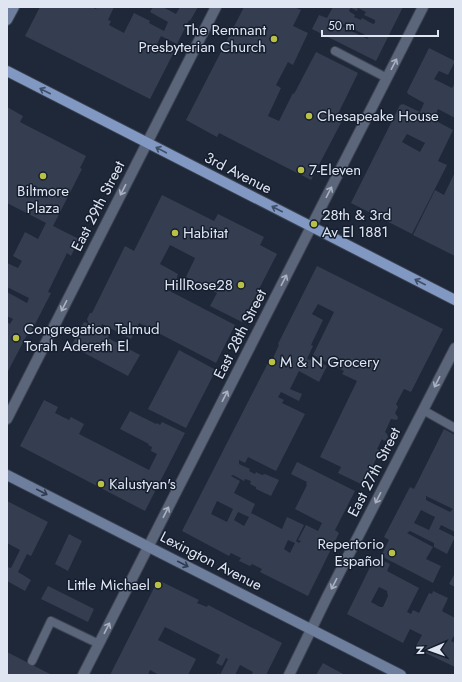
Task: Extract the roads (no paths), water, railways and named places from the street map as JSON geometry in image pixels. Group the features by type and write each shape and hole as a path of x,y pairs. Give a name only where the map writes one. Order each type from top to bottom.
{"main road":[{"path":"7,20 14,7"},
{"name":"3rd Avenue","path":"7,71 455,300"},
{"name":"Lexington Avenue","path":"7,475 401,675"}],"street":[{"name":"East 29th Street","path":"7,419 216,7"},
{"name":"East 28th Street","path":"83,675 423,7"},
{"name":"East 27th Street","path":"289,675 311,629 455,348"}],"lane":[{"path":"335,51 387,78"},
{"path":"423,410 455,428"},
{"path":"32,661 51,621 100,644"}],"place":[{"name":"The Remnant Presbyterian Church","path":"274,39"},
{"name":"Chesapeake House","path":"309,116"},
{"name":"7-Eleven","path":"301,170"},
{"name":"Biltmore Plaza","path":"43,176"},
{"name":"28th & 3rd Av El 1881","path":"314,224"},
{"name":"Habitat","path":"175,233"},
{"name":"HillRose28","path":"241,285"},
{"name":"Congregation Talmud Torah Adereth El","path":"16,338"},
{"name":"M & N Grocery","path":"272,362"},
{"name":"Kalustyan's","path":"101,484"},
{"name":"Repertorio Español","path":"392,553"},
{"name":"Little Michael","path":"158,585"}]}
